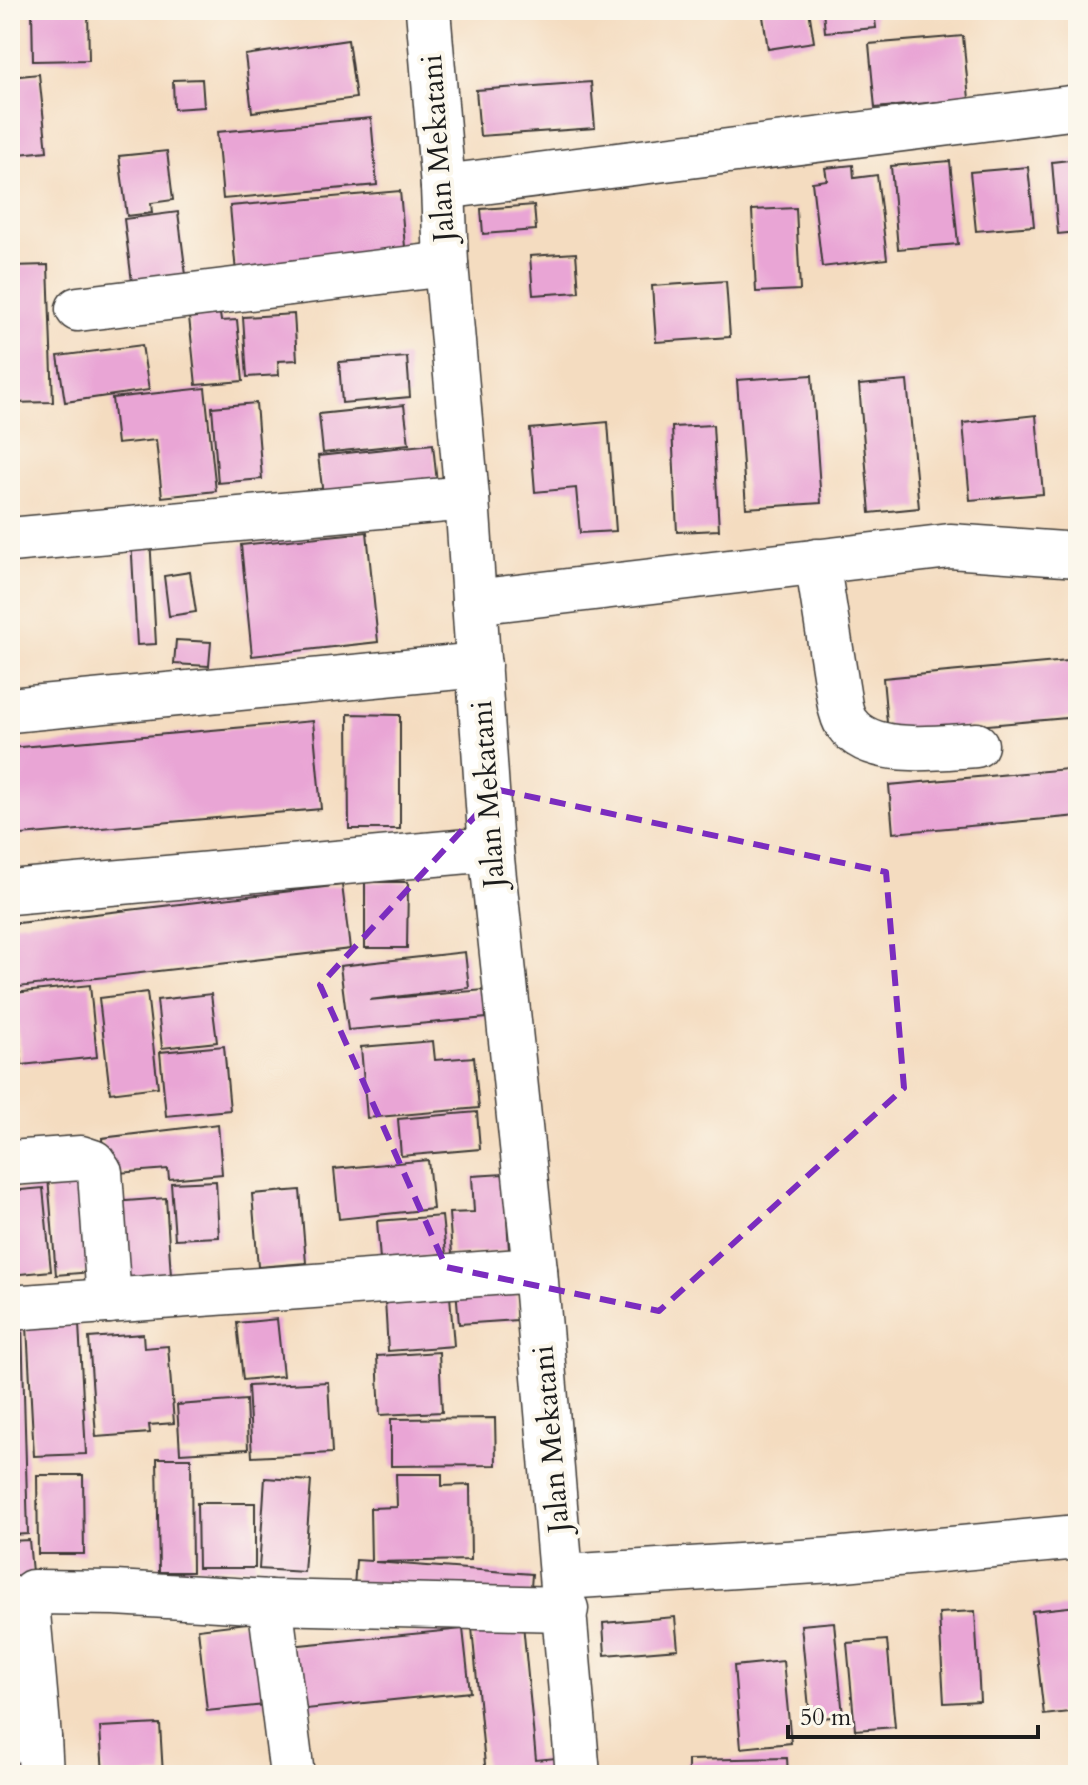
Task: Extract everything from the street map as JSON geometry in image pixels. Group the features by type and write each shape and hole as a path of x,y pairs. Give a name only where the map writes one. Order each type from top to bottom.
{"street":[{"name":"Jalan Mekatani","path":"428,10 491,849 535,1270 565,1593 578,1775"},
{"path":"443,187 1078,107"},
{"path":"78,309 446,264"},
{"path":"10,540 467,498"},
{"path":"474,602 950,546 1078,555"},
{"path":"817,561 837,694 846,724 857,734 873,741 907,750 976,745"},
{"path":"10,710 479,665"},
{"path":"10,892 491,849"},
{"path":"10,1163 81,1158 93,1162 100,1172 109,1301"},
{"path":"10,1308 535,1270"},
{"path":"30,1750 27,1600 33,1592 115,1593 270,1602 565,1593 833,1560 1078,1537"},
{"path":"270,1602 292,1775"}],"highlighted area":[{"path":"499,790 886,872 904,1088 659,1311 446,1267 320,985"}],"building":[{"path":"32,10 88,10 89,60 33,61"},
{"path":"762,10 809,10 814,42 768,49"},
{"path":"823,10 874,10 876,28 825,32"},
{"path":"986,10 1040,10 1040,12 987,17"},
{"path":"1078,16 1078,62 1075,62 1071,17"},
{"path":"963,36 969,99 875,108 869,44"},
{"path":"348,40 356,98 252,112 245,55"},
{"path":"39,74 47,151 10,155 10,77"},
{"path":"202,79 204,107 174,109 173,80"},
{"path":"591,82 595,128 480,136 476,90"},
{"path":"371,118 377,185 223,199 217,132"},
{"path":"167,151 173,200 151,203 152,213 127,216 119,156"},
{"path":"1078,159 1078,232 1058,234 1052,162"},
{"path":"950,161 958,244 898,249 891,166"},
{"path":"853,165 854,178 877,175 887,259 822,267 812,182 827,180 825,168"},
{"path":"1028,167 1034,226 976,231 970,172"},
{"path":"400,191 406,258 236,273 230,206"},
{"path":"534,205 536,230 483,234 481,209"},
{"path":"796,208 800,290 756,292 752,210"},
{"path":"178,212 188,291 134,298 124,219"},
{"path":"576,253 579,292 533,295 530,256"},
{"path":"48,265 53,402 10,403 10,266"},
{"path":"726,281 730,337 656,342 652,286"},
{"path":"220,314 221,321 237,320 243,381 196,385 189,317"},
{"path":"294,314 297,360 278,361 279,375 247,377 243,317"},
{"path":"142,345 149,390 65,402 58,356"},
{"path":"407,357 410,397 342,403 339,362"},
{"path":"812,375 821,503 746,508 737,380"},
{"path":"907,381 919,508 870,513 859,385"},
{"path":"205,388 216,491 162,497 156,440 117,444 112,398"},
{"path":"256,403 262,479 218,483 212,407"},
{"path":"404,405 409,444 323,453 319,414"},
{"path":"1036,415 1043,494 970,500 963,423"},
{"path":"608,422 616,531 580,533 576,488 535,492 530,429"},
{"path":"713,425 719,530 677,532 672,427"},
{"path":"433,444 437,483 323,495 318,456"},
{"path":"367,532 378,642 252,656 241,545"},
{"path":"150,537 156,644 137,645 131,538"},
{"path":"190,572 196,612 169,616 164,576"},
{"path":"176,640 211,642 209,666 174,664"},
{"path":"1078,660 1078,717 888,734 883,678"},
{"path":"348,714 400,715 400,829 349,829"},
{"path":"313,721 321,809 10,836 10,748"},
{"path":"1078,768 1078,816 893,833 889,785"},
{"path":"365,882 408,882 407,948 365,948"},
{"path":"342,885 350,949 10,988 10,924"},
{"path":"465,952 469,988 369,1000 484,990 487,1018 348,1030 340,966"},
{"path":"90,985 97,1057 22,1065 14,993"},
{"path":"147,992 158,1087 110,1093 99,998"},
{"path":"211,994 217,1042 162,1048 157,1000"},
{"path":"433,1041 435,1060 474,1057 479,1108 367,1118 361,1047"},
{"path":"224,1046 230,1110 166,1116 160,1052"},
{"path":"477,1112 480,1149 401,1156 398,1119"},
{"path":"218,1124 222,1174 169,1179 168,1169 105,1174 102,1138"},
{"path":"428,1160 433,1209 339,1219 334,1169"},
{"path":"96,1173 104,1271 56,1275 48,1177"},
{"path":"504,1174 509,1250 452,1254 449,1213 474,1212 472,1176"},
{"path":"216,1181 219,1237 175,1239 171,1183"},
{"path":"43,1188 51,1271 10,1275 10,1191"},
{"path":"300,1190 306,1263 258,1267 252,1194"},
{"path":"166,1198 171,1276 118,1280 113,1202"},
{"path":"442,1216 446,1254 380,1260 377,1221"},
{"path":"515,1285 517,1320 459,1324 456,1289"},
{"path":"450,1296 454,1346 388,1351 385,1300"},
{"path":"277,1319 283,1376 243,1380 237,1323"},
{"path":"10,1323 22,1323 28,1534 10,1535"},
{"path":"79,1324 86,1454 34,1456 27,1326"},
{"path":"143,1334 144,1348 168,1346 174,1423 149,1425 150,1433 96,1437 89,1338"},
{"path":"439,1352 442,1412 380,1415 377,1356"},
{"path":"328,1382 332,1453 252,1457 248,1386"},
{"path":"246,1400 248,1449 180,1453 177,1405"},
{"path":"495,1418 496,1465 391,1466 391,1419"},
{"path":"157,1458 191,1458 192,1572 159,1572"},
{"path":"396,1474 442,1474 442,1486 470,1485 471,1560 375,1562 532,1574 530,1601 354,1587 356,1560 371,1561 370,1508 397,1507"},
{"path":"37,1475 83,1475 84,1554 38,1554"},
{"path":"265,1478 311,1481 304,1572 259,1569"},
{"path":"197,1503 255,1503 255,1568 198,1568"},
{"path":"29,1540 33,1583 10,1585 10,1541"},
{"path":"1077,1606 1078,1711 1044,1715 1032,1611"},
{"path":"975,1611 980,1701 944,1703 939,1613"},
{"path":"675,1617 678,1649 605,1655 603,1623"},
{"path":"255,1622 265,1705 207,1711 198,1629"},
{"path":"834,1622 843,1716 810,1719 801,1625"},
{"path":"523,1624 536,1760 556,1758 557,1775 486,1775 472,1628"},
{"path":"463,1629 470,1692 297,1710 290,1646"},
{"path":"887,1640 895,1727 855,1730 847,1643"},
{"path":"783,1661 791,1743 741,1748 734,1666"},
{"path":"160,1724 163,1775 103,1775 100,1727"},
{"path":"10,1744 29,1775 10,1775"},
{"path":"787,1758 788,1775 688,1775 688,1760"}]}
